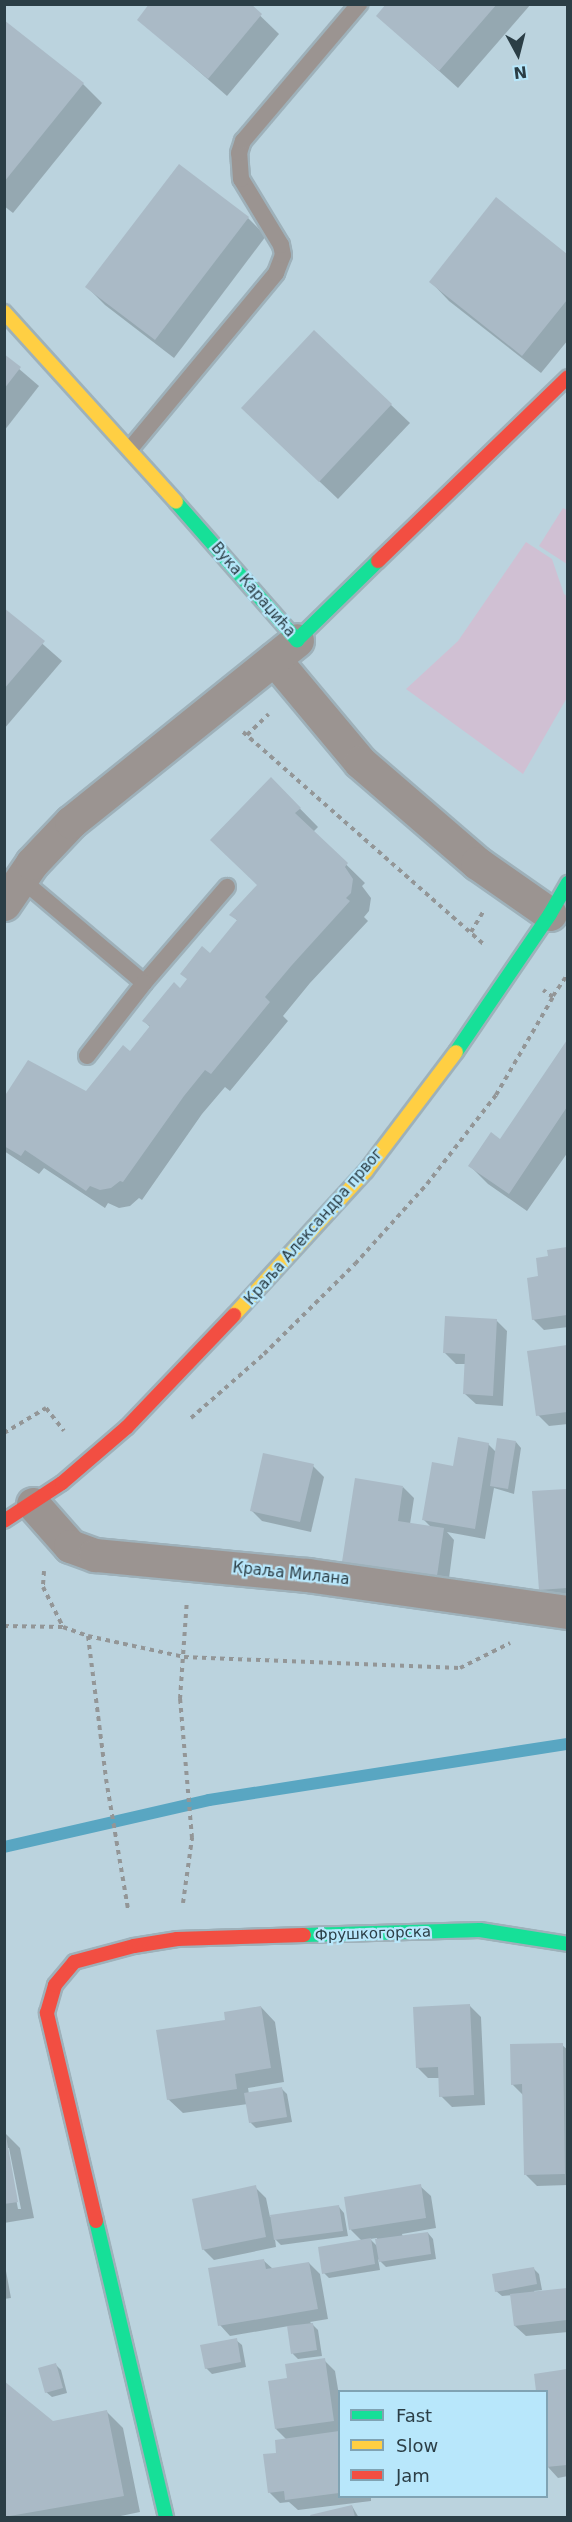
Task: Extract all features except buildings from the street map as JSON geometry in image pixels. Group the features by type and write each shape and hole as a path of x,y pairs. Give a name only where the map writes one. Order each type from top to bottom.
{"street":[{"name":"Вука Караџића","path":"4,312 130,449 285,650 360,762 477,864 550,914"},
{"name":"Вука Караџића","path":"285,650 567,377"},
{"path":"13,892 53,839 72,822 285,650"},
{"name":"Краља Александра првог","path":"4,1521 33,1504 127,1427 310,1235 366,1171 440,1075 550,914 567,883"},
{"name":"Краља Милана","path":"33,1504 70,1546 95,1555 307,1575 567,1612"},
{"name":"Фрушкогорска","path":"166,2517 47,2013 55,1985 74,1962 134,1946 177,1939 480,1930 567,1944"}],"lane":[{"path":"130,449 276,273 283,255 281,245 241,179 239,153 243,141 359,4"},
{"path":"87,1056 144,983 227,888"},
{"path":"13,892 144,983"}],"path":[{"path":"215,707 512,969 553,996"},
{"path":"188,1421 264,1354 355,1264 427,1184 496,1095 567,974"},
{"path":"4,1433 46,1408 87,1461"},
{"path":"62,1538 42,1573 43,1587 63,1628"},
{"path":"177,1939 192,1838 180,1699 190,1563"},
{"path":"4,1626 63,1628 88,1636 184,1657 460,1668 518,1639"},
{"path":"88,1636 110,1803 134,1946"}],"shaded area":[{"path":"563,508 567,510 567,564 539,546"},
{"path":"526,542 552,559 564,594 567,596 568,696 523,774 406,689 458,641"}],"waterway":[{"path":"4,1847 209,1800 568,1744"}],"traffic: fast":[{"path":"176,502 297,640 378,561"},
{"path":"456,1052 550,914 568,883"},
{"path":"304,1935 480,1930 568,1944"},
{"path":"96,2221 166,2518"}],"traffic: slow":[{"path":"4,312 176,502"},
{"path":"234,1315 366,1171 456,1052"}],"traffic: jam":[{"path":"378,561 568,377"},
{"path":"4,1521 62,1483 127,1427 234,1315"},
{"path":"96,2221 47,2013 55,1985 74,1962 134,1946 177,1939 304,1935"}]}
